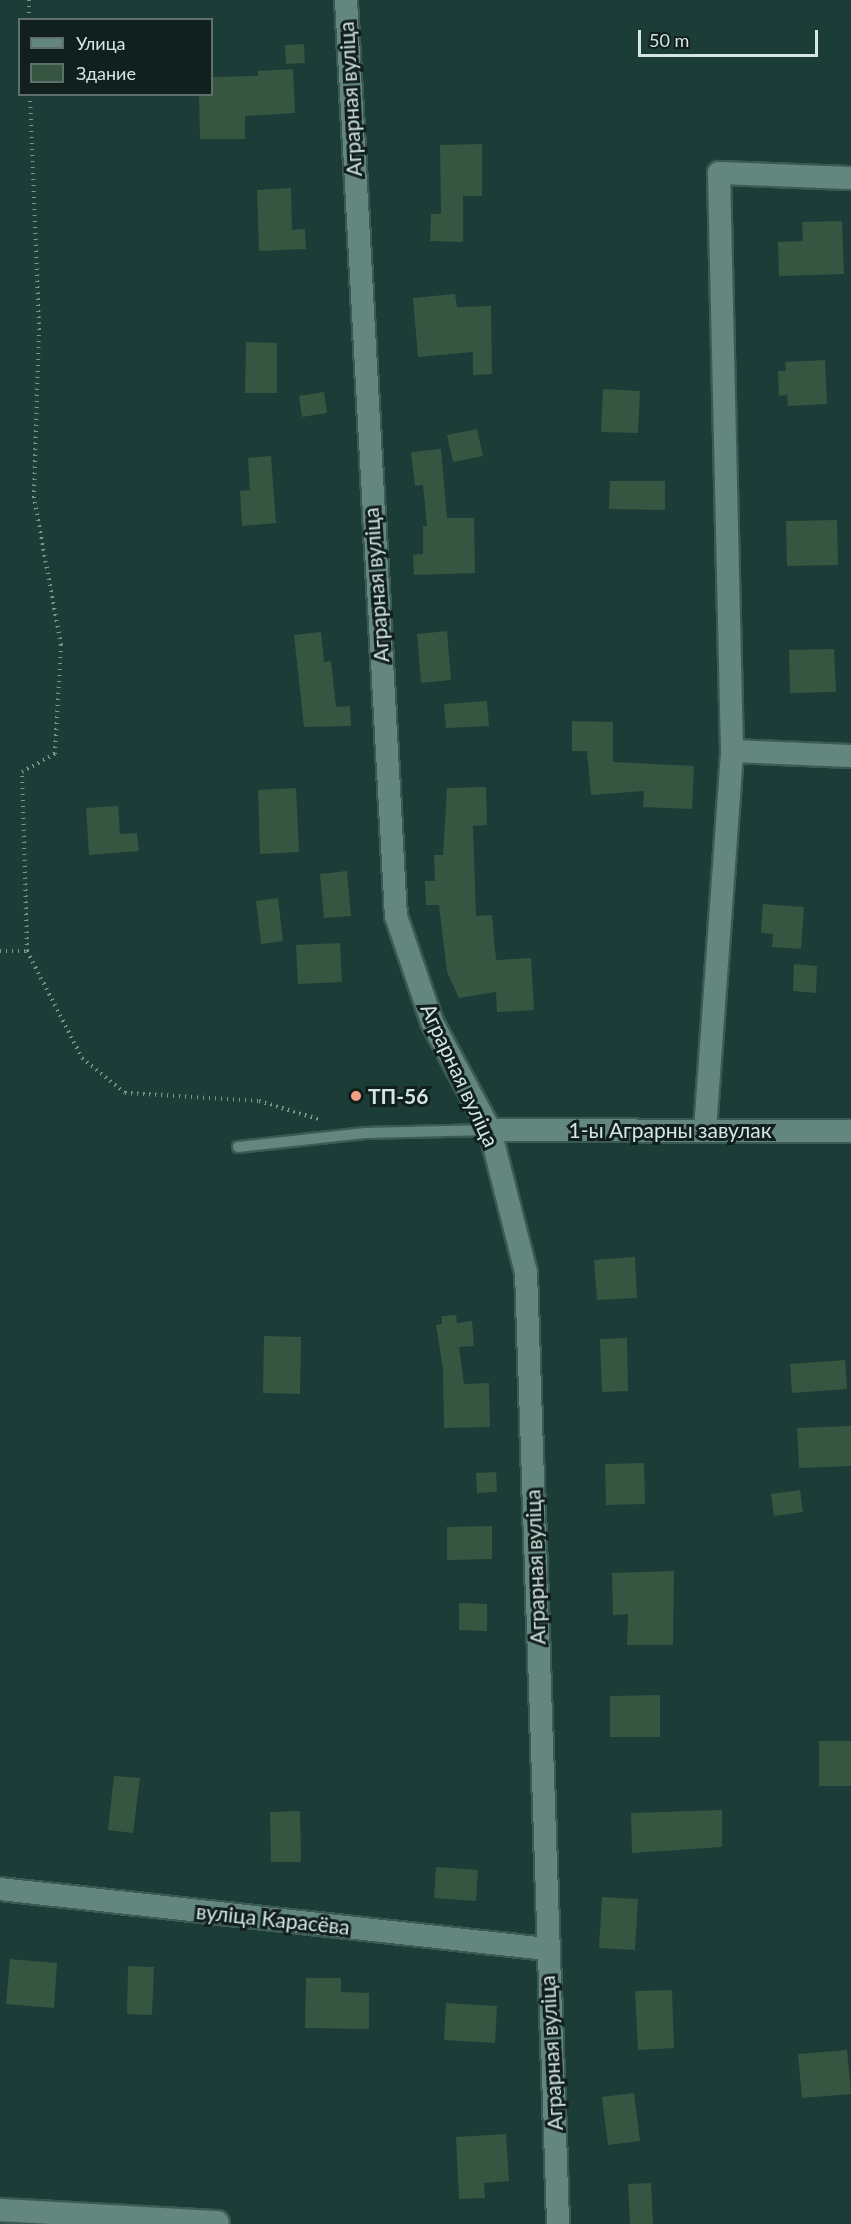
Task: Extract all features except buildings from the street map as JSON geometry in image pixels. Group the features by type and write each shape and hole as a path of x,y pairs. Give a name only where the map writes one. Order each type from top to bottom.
{"street":[{"name":"Аграрная вуліца","path":"346,0 396,916 432,1022 490,1130 526,1272 546,1949 558,2224"},
{"path":"705,1130 732,751 719,173 851,178"},
{"path":"732,751 851,756"},
{"name":"1-ы Аграрны завулак","path":"490,1130 851,1131"},
{"name":"вуліца Карасёва","path":"0,1889 546,1949"},
{"path":"0,2210 218,2222"}],"lane":[{"path":"238,1147 365,1133 490,1130"}],"path":[{"path":"29,0 29,18"},
{"path":"30,96 39,330 34,498 61,645 56,754 22,772 27,951 82,1058 125,1093 259,1101 365,1133"},
{"path":"0,951 27,951"}],"place":[{"name":"ТП-56","path":"356,1096"}]}
